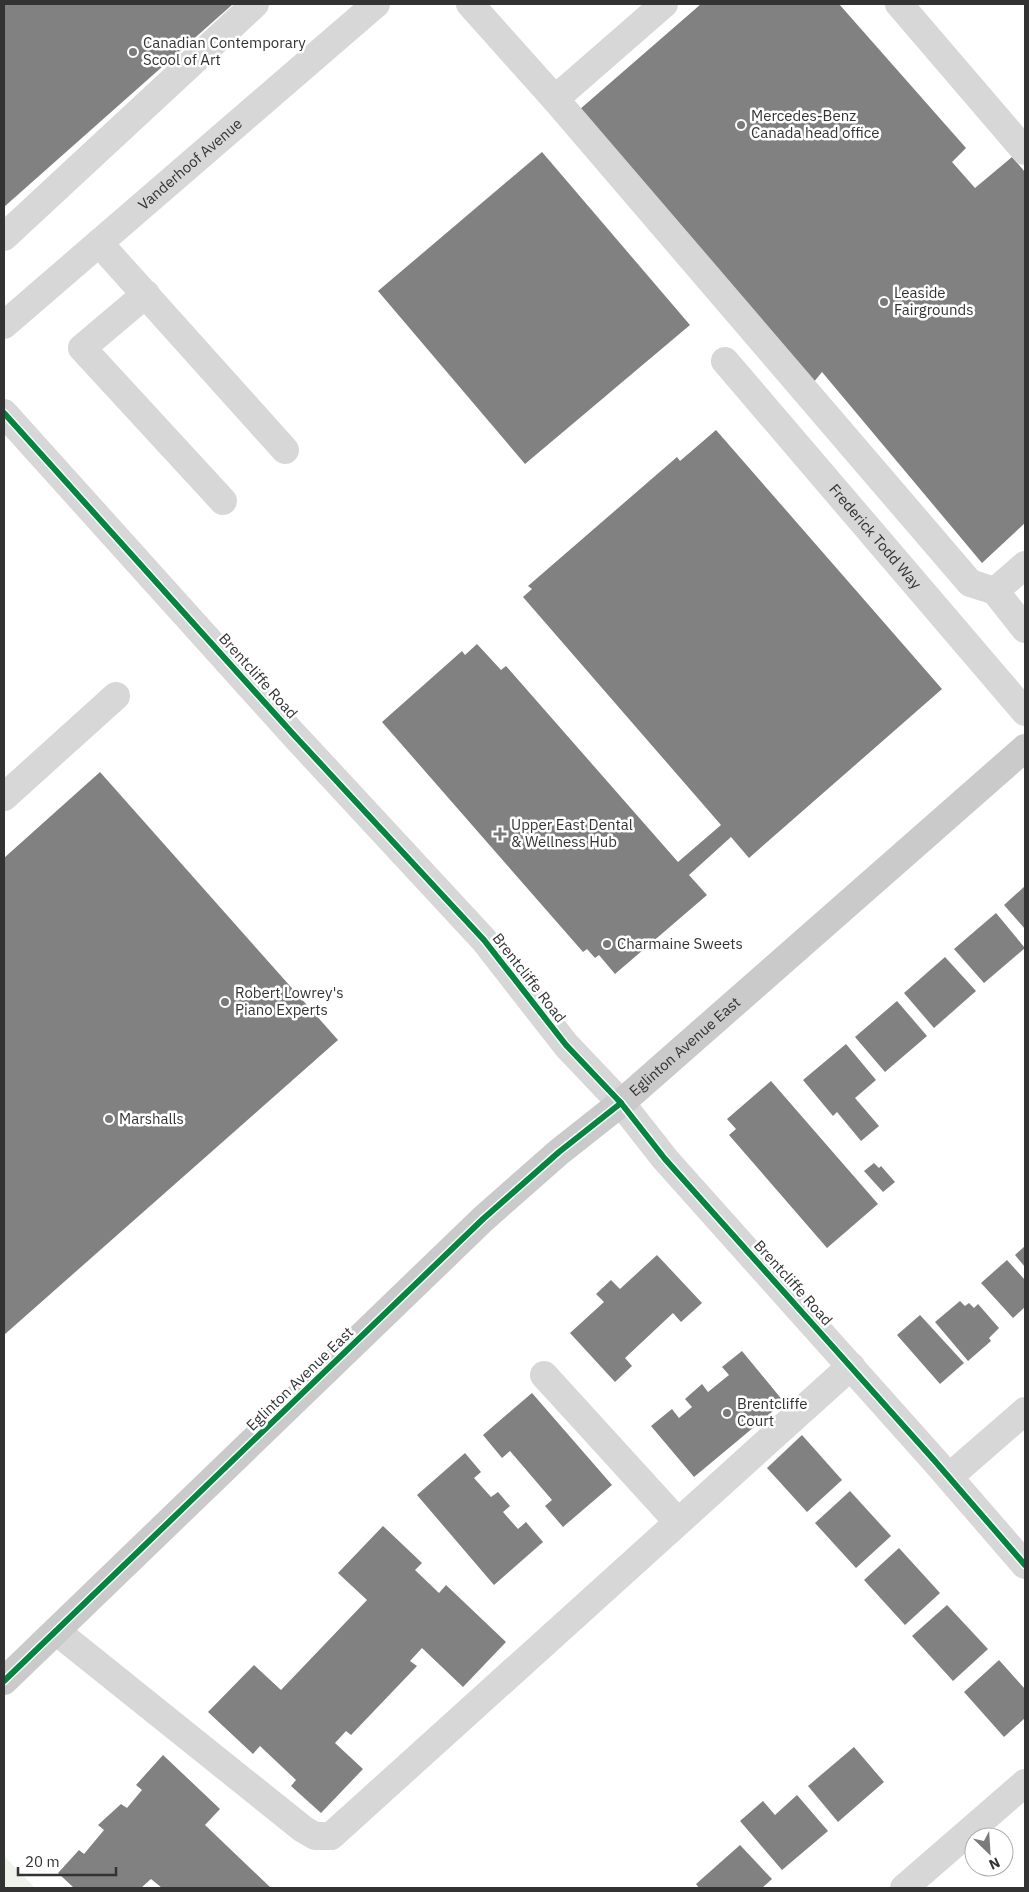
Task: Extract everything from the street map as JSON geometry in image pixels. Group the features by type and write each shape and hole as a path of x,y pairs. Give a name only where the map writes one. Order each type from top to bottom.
{"main road":[{"name":"Eglinton Avenue East","path":"4,1681 483,1219 559,1152 621,1103 1025,748"}],"street":[{"path":"4,237 255,4"},
{"name":"Vanderhoof Avenue","path":"4,325 376,4"},
{"path":"470,4 555,99 970,583 995,592 1025,629"},
{"path":"555,99 664,4"},
{"path":"899,4 1025,151"},
{"path":"99,243 285,450"},
{"path":"146,294 82,348 223,502"},
{"name":"Frederick Todd Way","path":"725,361 1025,712"},
{"name":"Brentcliffe Road","path":"4,413 286,726 484,940 566,1046 621,1103 665,1159 851,1366 1025,1565"},
{"path":"995,592 1025,565"},
{"path":"4,796 116,696"},
{"path":"56,1632 303,1829 315,1836 331,1836 851,1366"},
{"path":"544,1375 678,1522"},
{"path":"950,1478 1025,1411"},
{"path":"904,1888 1025,1783"}],"shaded area":[{"path":"4,1856 35,1888 4,1888"}],"building":[{"path":"4,4 233,4 4,207"},
{"name":"Leaside Fairgrounds","path":"701,4 839,4 966,148 952,162 975,188 1012,157 1025,172 1025,523 982,563 822,372 813,383 579,110"},
{"path":"542,152 690,325 525,464 378,291"},
{"path":"716,430 942,689 749,858 731,837 689,875 707,895 615,974 599,955 595,958 587,949 583,952 382,722 462,651 465,655 477,644 501,670 506,666 678,862 721,825 523,597 532,589 528,586 677,457 680,461"},
{"path":"100,772 338,1040 4,1335 4,858"},
{"path":"1025,886 1025,929 1004,905"},
{"path":"996,913 1025,948 984,983 954,949"},
{"path":"945,957 976,991 934,1028 904,993"},
{"path":"897,1001 927,1036 885,1072 855,1037"},
{"path":"846,1044 876,1080 855,1098 879,1126 861,1141 837,1112 833,1116 803,1080"},
{"path":"771,1081 878,1204 827,1248 729,1135 736,1129 727,1119"},
{"path":"874,1163 879,1168 881,1166 895,1182 883,1192 864,1171"},
{"path":"1025,1246 1025,1267 1015,1255"},
{"path":"657,1255 702,1303 681,1322 673,1313 625,1358 632,1366 615,1382 570,1333 604,1302 596,1294 611,1280 620,1289"},
{"path":"1007,1260 1025,1280 1025,1307 1013,1318 981,1283"},
{"path":"960,1301 965,1306 969,1303 974,1308 978,1304 999,1328 989,1338 991,1341 968,1361 935,1322"},
{"path":"920,1315 964,1363 940,1384 897,1335"},
{"name":"Brentcliffe Court","path":"742,1351 784,1402 694,1477 651,1426 672,1409 679,1418 692,1407 685,1399 702,1384 708,1392 729,1375 722,1367"},
{"path":"532,1393 612,1485 563,1527 545,1506 552,1500 510,1451 502,1458 483,1435"},
{"path":"802,1435 842,1480 807,1512 767,1468"},
{"path":"465,1453 481,1472 474,1478 491,1497 498,1492 510,1506 503,1512 518,1529 526,1522 543,1542 494,1585 417,1495"},
{"path":"850,1491 891,1536 856,1568 815,1523"},
{"path":"383,1526 422,1563 415,1570 439,1593 446,1585 506,1642 463,1687 422,1648 410,1661 417,1666 351,1735 346,1731 335,1743 363,1769 321,1813 291,1786 296,1780 260,1746 253,1754 208,1712 254,1665 281,1690 367,1600 338,1573"},
{"path":"899,1548 940,1593 905,1625 864,1580"},
{"path":"947,1605 988,1649 953,1681 912,1636"},
{"path":"999,1660 1025,1689 1025,1718 1004,1737 964,1692"},
{"path":"854,1747 884,1782 838,1822 808,1786"},
{"path":"163,1755 220,1809 205,1825 271,1888 162,1888 151,1879 141,1888 74,1888 58,1873 79,1850 84,1854 104,1830 98,1825 121,1804 127,1808 142,1790 136,1785"},
{"path":"797,1795 828,1831 782,1870 740,1821 763,1801 775,1815"},
{"path":"740,1845 772,1879 762,1888 699,1888 696,1884"}],"cycle path":[{"path":"4,413 293,734 484,940 566,1045 621,1103 665,1159 934,1460 1025,1565"},
{"path":"4,1681 483,1219 559,1152 621,1103"}],"place":[{"name":"Canadian Contemporary Scool of Art","path":"133,52"},
{"name":"Mercedes-Benz Canada head office","path":"741,125"},
{"name":"Leaside Fairgrounds","path":"884,302"},
{"name":"Upper East Dental & Wellness Hub","path":"500,834"},
{"name":"Charmaine Sweets","path":"607,944"},
{"name":"Robert Lowrey's Piano Experts","path":"225,1002"},
{"name":"Marshalls","path":"109,1119"},
{"name":"Brentcliffe Court","path":"727,1413"}]}
